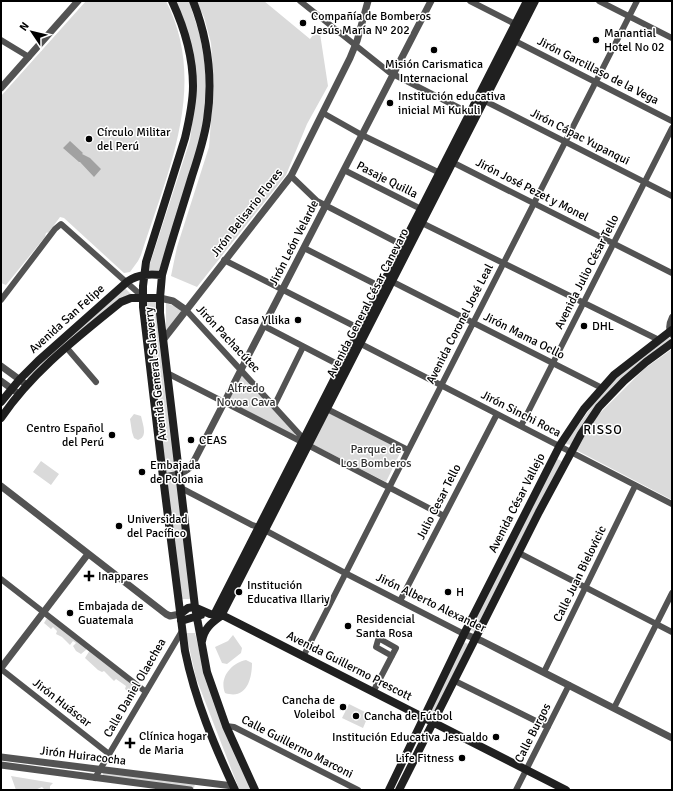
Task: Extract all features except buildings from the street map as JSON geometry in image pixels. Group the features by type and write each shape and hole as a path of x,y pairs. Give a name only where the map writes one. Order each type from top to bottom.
{"main road":[{"name":"Avenida General Salaverry","path":"172,1 182,27 190,62 193,78 192,97 185,138 146,262 143,297 148,352 180,618 189,670 195,694 234,788"},
{"name":"Avenida General Salaverry","path":"193,1 201,23 207,52 209,88 207,120 203,141 162,275 160,298 163,340 195,607 201,642 209,681 226,726 255,790"},
{"name":"Avenida General César Canevaro","path":"217,615 306,443 341,366 402,245 421,209 450,161 527,1"},
{"name":"Avenida General César Canevaro","path":"481,99 515,41 535,1"},
{"name":"Avenida General César Canevaro","path":"306,443 327,409 361,344 422,223 443,174"},
{"name":"Avenida San Felipe","path":"1,402 20,380 52,348 126,283 137,276 162,275"},
{"name":"Avenida San Felipe","path":"1,418 27,385 66,347 123,300 143,297 160,298"},
{"name":"Avenida César Vallejo","path":"389,790 464,634 560,445 584,409 614,375 671,332"},
{"name":"Avenida César Vallejo","path":"399,790 570,452 591,419 611,394 634,372 672,343"},
{"path":"180,618 188,608 195,607"},
{"name":"Avenida Guillermo Prescott","path":"195,607 205,612 217,615 374,692 566,790"},
{"path":"180,618 197,618 205,612"},
{"path":"201,642 204,633 217,615"}],"street":[{"path":"1,88 78,1"},
{"path":"300,1 393,74 473,115"},
{"name":"Jirón Belisario Flores","path":"163,340 291,176 356,46 368,1"},
{"name":"Jirón León Velarde","path":"163,477 179,474 190,469 431,1"},
{"path":"470,1 515,24"},
{"path":"598,1 672,38"},
{"name":"Avenida Coronel José Leal","path":"303,657 637,1"},
{"path":"1,40 29,57"},
{"name":"Jirón Garcillaso de la Vega","path":"515,41 672,121"},
{"name":"Jirón Cápac Yupanqui","path":"481,99 672,196"},
{"path":"323,113 362,135 443,174"},
{"name":"Avenida Julio César Tello","path":"521,426 672,128"},
{"name":"Jirón José Pezet y Monel","path":"450,161 672,273"},
{"name":"Pasaje Quilla","path":"344,170 421,209"},
{"path":"291,176 317,201 402,245"},
{"path":"422,223 659,340"},
{"path":"1,300 4,291 57,225 61,224 143,297"},
{"path":"304,248 381,287"},
{"path":"224,260 360,329"},
{"name":"Jirón Mama Ocllo","path":"392,282 602,388"},
{"name":"Jirón Pachacútec","path":"160,298 173,301 186,310 242,370 306,443"},
{"path":"671,332 669,322 672,317"},
{"path":"264,326 341,366"},
{"name":"Jirón Sinchi Roca","path":"361,344 441,386 560,445 570,452 672,504"},
{"path":"66,347 96,382"},
{"path":"274,406 303,347"},
{"path":"1,366 27,385"},
{"path":"167,373 306,443 444,516"},
{"path":"1,381 19,394"},
{"path":"327,409 408,450"},
{"name":"Julio Cesar Tello","path":"400,601 497,414"},
{"path":"1,486 166,614 180,618"},
{"name":"Calle Juan Bielovicic","path":"544,672 636,486"},
{"name":"Jirón Alberto Alexander","path":"181,488 252,525 262,528 464,634 476,638 672,738"},
{"path":"519,553 672,632"},
{"path":"1,668 88,554"},
{"path":"1,578 146,692"},
{"path":"614,708 672,593"},
{"name":"Calle Daniel Olaechea","path":"95,778 182,631"},
{"path":"374,692 392,656 396,648 380,639 378,640 376,647 392,656"},
{"name":"Jirón Huáscar","path":"1,668 109,754"},
{"path":"455,681 548,727"},
{"name":"Calle Burgos","path":"516,790 569,685"},
{"name":"Calle Guillermo Marconi","path":"226,726 234,728 353,789"},
{"name":"Jirón Huiracocha","path":"1,757 101,769 199,786 234,788"},
{"path":"27,760 27,769"},
{"name":"Jirón Huiracocha","path":"1,765 190,790"}],"green space":[{"name":"Círculo Militar del Perú","path":"86,1 166,1 178,33 184,65 184,97 172,161 141,255 130,272 124,273 64,218 60,217 6,285 1,283 1,96"},
{"path":"175,1 189,1 200,36 205,65 206,98 199,145 159,271 148,270 190,140 196,95"},
{"path":"196,1 264,1 310,39 319,27 328,86 307,124 286,175 197,287 171,276 177,247 209,147 214,83 211,43 204,17"},
{"path":"124,287 131,294 125,297 29,379 24,376"},
{"path":"146,301 157,302 177,466 174,471 167,472 164,470"},
{"path":"166,303 179,308 182,313 166,332"},
{"path":"669,337 672,339 633,371 571,445 566,444 603,391 627,367"},
{"path":"672,349 672,500 576,450 595,418 644,369"},
{"name":"Alfredo Novoa Cava","path":"245,375 296,433 294,435 231,403 229,400 241,376"},
{"name":"Parque de Los Bomberos","path":"329,413 402,449 386,482 312,444"},
{"path":"134,414 141,416 144,427 143,436 138,440 134,438 130,419"},
{"path":"557,459 562,461 474,632 469,629"},
{"path":"41,461 59,474 51,485 33,472"},
{"path":"175,479 177,482 192,599 181,599 167,484 169,480"},
{"path":"47,618 87,649 81,654 76,651 73,646 76,643 73,641 70,645 62,637 56,634 57,631 53,627 51,629 44,623"},
{"path":"186,633 195,633 206,678 253,790 239,789 196,678"},
{"path":"233,635 242,648 241,653 227,664 222,663 215,647 228,641"},
{"path":"464,642 468,644 434,713 430,712"},
{"path":"90,650 135,686 130,693 125,689 126,686 116,679 114,681 104,671 102,672 98,670 85,658"},
{"path":"246,660 252,663 252,669 249,682 246,687 238,694 225,693 224,682 228,672 236,664"},
{"name":"Cancha de Fútbol","path":"349,704 369,714 363,728 342,718"},
{"path":"103,771 195,784 194,788 103,776"},
{"path":"11,776 53,783 50,786 50,790 45,790 42,787 35,790 16,790"}],"shaded area":[{"path":"70,141 83,153 82,154 90,158 101,169 94,177 80,162 63,148"}],"place":[{"name":"Compañía de Bomberos Jesús María Nº 202","path":"303,23"},
{"name":"Manantial Hotel No 02","path":"596,40"},
{"name":"Misión Carismatica Internacional","path":"434,50"},
{"name":"Institución educativa inicial Mi Kukuli","path":"390,103"},
{"name":"Círculo Militar del Perú","path":"89,139"},
{"name":"Casa Yllika","path":"298,320"},
{"name":"DHL","path":"584,326"},
{"name":"Centro Español del Perú","path":"112,435"},
{"name":"CEAS","path":"191,440"},
{"name":"Embajada de Polonia","path":"142,472"},
{"name":"Universidad del Pacífico","path":"119,526"},
{"name":"Inappares","path":"89,576"},
{"name":"Institución Educativa Illariy","path":"239,592"},
{"name":"H","path":"448,592"},
{"name":"Embajada de Guatemala","path":"70,613"},
{"name":"Residencial Santa Rosa","path":"348,626"},
{"name":"Cancha de Voleibol","path":"343,707"},
{"name":"Cancha de Fútbol","path":"356,716"},
{"name":"Institución Educativa Jesualdo","path":"496,737"},
{"name":"Clínica hogar de Maria","path":"130,743"},
{"name":"Life Fitness","path":"462,758"}],"district":[{"name":"RISSO","path":"603,430"}]}
